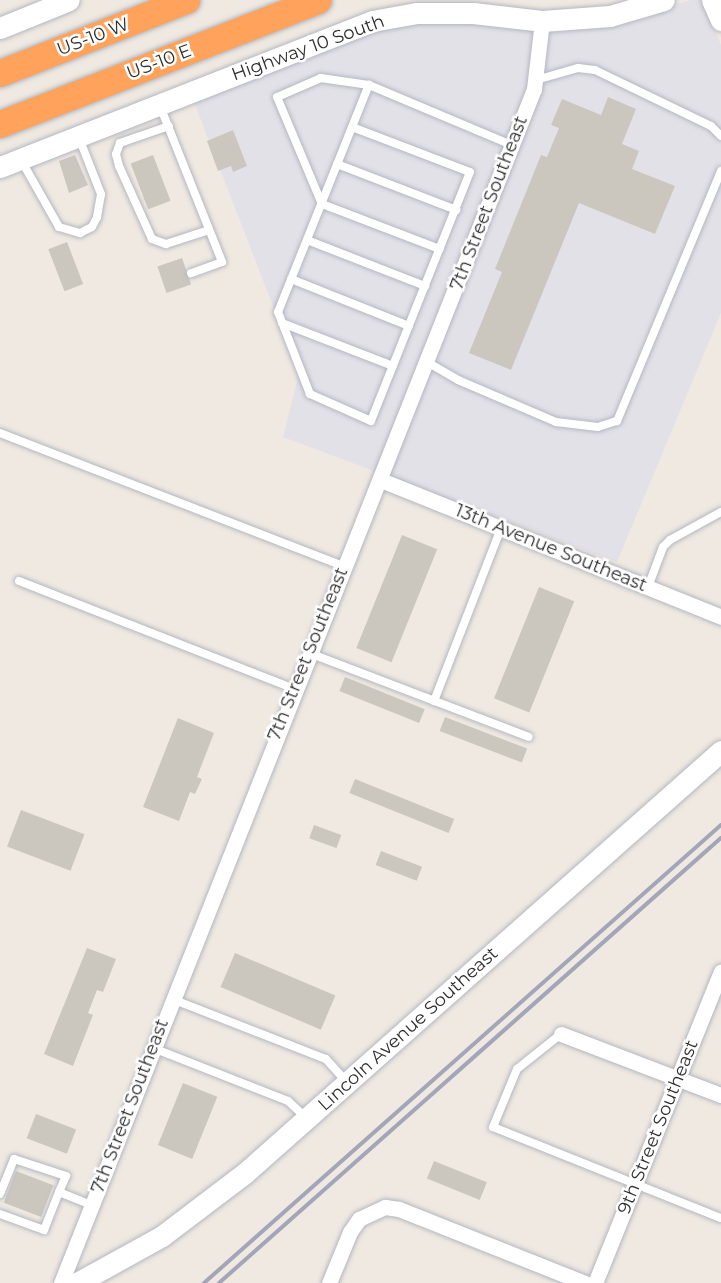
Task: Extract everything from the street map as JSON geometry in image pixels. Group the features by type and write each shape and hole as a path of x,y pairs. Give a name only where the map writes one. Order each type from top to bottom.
{"highway":[{"name":"US-10 W","path":"0,73 186,0"},
{"name":"US-10 E","path":"0,124 318,0"}],"street":[{"path":"0,28 69,0"},
{"name":"Highway 10 South","path":"0,167 372,21 417,13 473,13 542,21 610,16 664,0"},
{"path":"712,0 721,20"},
{"name":"7th Street Southeast","path":"61,1283 308,652 381,480 512,145 536,80 542,21"},
{"name":"13th Avenue Southeast","path":"381,480 721,617"},
{"name":"Lincoln Avenue Southeast","path":"77,1283 128,1257 198,1211 307,1119 721,751"},
{"name":"9th Street Southeast","path":"595,1283 721,972"},
{"path":"561,1034 721,1095"},
{"path":"329,1283 350,1232 359,1220 373,1212 399,1209 585,1283"}],"lane":[{"path":"536,80 578,68 595,70 711,126 721,136"},
{"path":"440,249 322,204 277,97 321,78 369,85 512,145"},
{"path":"352,127 470,172 371,421 310,394 278,312 322,204 352,127 369,85"},
{"path":"160,104 222,262 191,273"},
{"path":"169,126 120,142 116,154 119,166 153,239 166,244 209,230"},
{"path":"21,159 59,227 80,233 92,227 97,217 101,194 79,136"},
{"path":"338,164 456,210"},
{"path":"427,362 458,380 556,422 598,427 617,421 721,171"},
{"path":"307,240 425,285"},
{"path":"291,279 409,326"},
{"path":"282,322 393,366"},
{"path":"0,433 344,566"},
{"path":"648,587 663,548 670,540 721,512"},
{"path":"434,701 501,528"},
{"path":"19,581 294,689"},
{"path":"308,652 529,737"},
{"path":"172,999 326,1059 347,1083"},
{"path":"561,1034 517,1069 493,1127 721,1218"},
{"path":"153,1048 288,1101 307,1119"},
{"path":"0,1194 14,1159 66,1176 45,1230 0,1214"},
{"path":"59,1192 91,1205"}],"shaded area":[{"path":"691,0 703,0 721,45 721,313 617,562 283,437 299,373 192,97 372,26 421,19 529,30 590,29"}],"building":[{"path":"608,97 636,109 622,144 639,151 632,169 675,186 655,234 579,203 511,370 469,353 502,272 495,269 541,155 547,157 559,128 551,125 562,99 601,115"},
{"path":"233,130 247,166 233,172 231,166 218,171 207,141"},
{"path":"75,155 88,185 69,193 59,161"},
{"path":"153,155 171,201 148,209 131,164"},
{"path":"67,242 83,284 64,291 48,249"},
{"path":"182,258 191,284 167,293 157,266"},
{"path":"402,535 437,549 392,662 356,648"},
{"path":"539,587 574,601 529,712 494,698"},
{"path":"345,677 425,709 419,723 339,691"},
{"path":"445,717 527,749 522,763 440,731"},
{"path":"178,718 214,733 197,777 202,779 195,794 190,792 179,821 143,807"},
{"path":"355,779 454,819 449,833 349,793"},
{"path":"21,810 84,834 71,871 7,846"},
{"path":"314,825 341,835 336,848 309,838"},
{"path":"381,851 422,867 417,881 376,865"},
{"path":"87,948 116,959 103,992 97,990 88,1013 93,1015 73,1066 44,1054"},
{"path":"235,953 335,996 321,1030 221,987"},
{"path":"183,1083 217,1097 192,1159 158,1145"},
{"path":"36,1114 76,1129 67,1154 27,1138"},
{"path":"434,1161 487,1182 480,1200 427,1179"},
{"path":"16,1171 53,1185 41,1217 4,1203"}],"railway":[{"path":"204,1283 721,825"},
{"path":"219,1283 721,838"}]}
